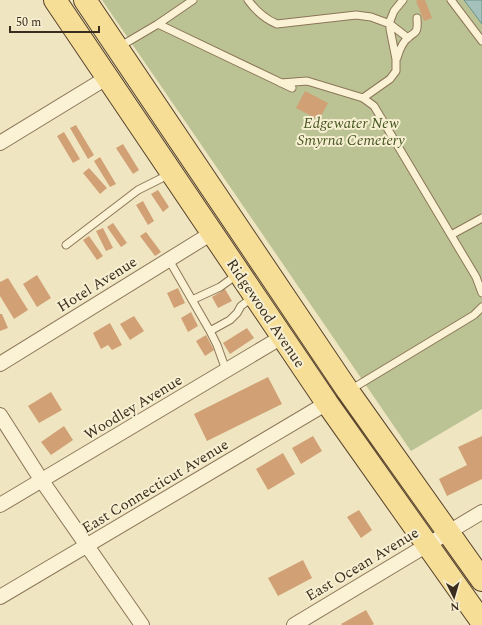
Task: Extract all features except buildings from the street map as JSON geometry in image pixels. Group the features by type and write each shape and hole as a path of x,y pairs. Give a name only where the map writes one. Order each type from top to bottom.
{"main road":[{"name":"Ridgewood Avenue","path":"56,0 327,403 482,622"},
{"path":"68,0 95,40 104,45 117,48"},
{"name":"Ridgewood Avenue","path":"85,0 348,391 482,580"},
{"path":"110,81 125,86 131,91 198,189 210,195 217,196"}],"street":[{"path":"0,142 110,81"},
{"name":"Hotel Avenue","path":"0,364 212,233"},
{"name":"Woodley Avenue","path":"0,505 282,337"},
{"name":"East Connecticut Avenue","path":"0,597 327,403"},
{"path":"0,415 42,480 142,625"},
{"name":"East Ocean Avenue","path":"294,625 482,512"}],"lane":[{"path":"117,48 158,24 193,0"},
{"path":"248,0 262,15 277,24 356,15 371,17 390,24 408,38"},
{"path":"363,98 390,79 396,71 396,59 390,24 394,11 403,0"},
{"path":"451,0 482,41"},
{"path":"396,59 408,38 417,30 417,18"},
{"path":"158,24 292,88"},
{"path":"281,83 306,81 363,98 374,106 476,277 482,293"},
{"path":"66,245 138,190 172,173"},
{"path":"451,235 482,218"},
{"path":"169,260 210,331 226,370"},
{"path":"192,300 220,287 240,273"},
{"path":"210,331 230,320 242,306 255,296"},
{"path":"348,391 474,315 482,307"}],"green space":[{"name":"Edgewater New Smyrna Cemetery","path":"102,0 482,0 482,409 411,451"}],"water":[{"path":"464,0 482,0 482,24"}]}
